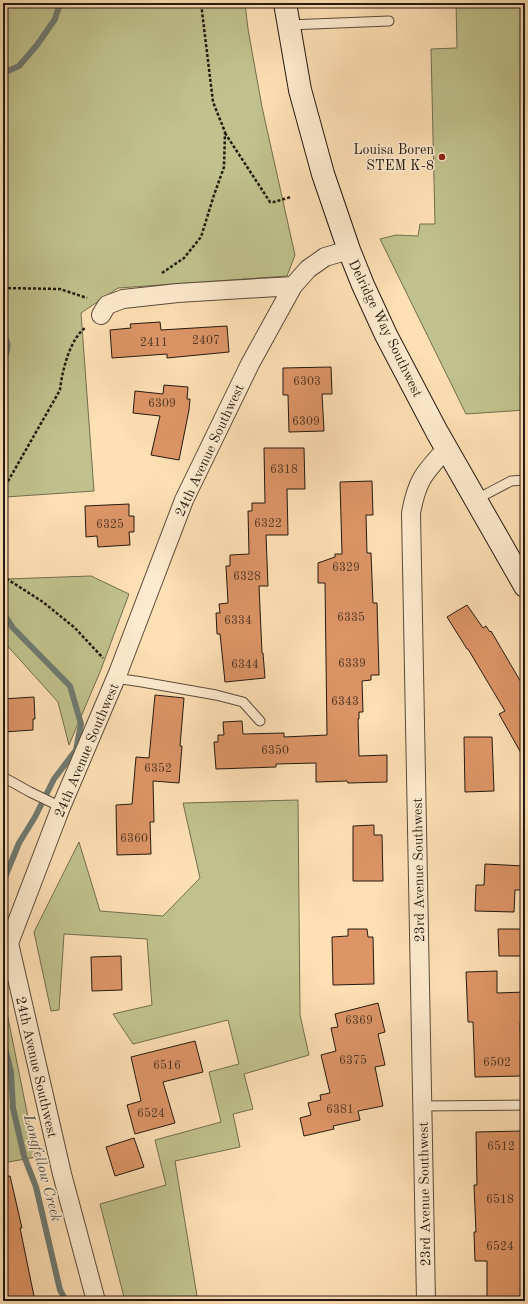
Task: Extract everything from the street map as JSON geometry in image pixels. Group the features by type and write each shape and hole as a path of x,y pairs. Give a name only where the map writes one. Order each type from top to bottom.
{"main road":[{"name":"Delridge Way Southwest","path":"285,3 300,90 323,174 349,250 363,285 386,335 446,449 525,586"}],"street":[{"name":"24th Avenue Southwest","path":"96,1301 62,1174 6,946 56,805 117,676 184,500 250,364 293,286 308,269 325,257 349,250"},
{"path":"104,310 123,299 154,295 293,286"},
{"name":"23rd Avenue Southwest","path":"426,1301 412,513 418,483 429,467 446,449"}],"lane":[{"path":"288,25 389,21"},
{"path":"476,500 511,481 525,480"},
{"path":"117,676 216,695 244,702 260,721"},
{"path":"3,777 56,805"},
{"path":"422,1106 525,1105"}],"path":[{"path":"201,3 213,102 225,132 270,202 291,197"},
{"path":"158,276 184,258 201,237 224,168 225,132"},
{"path":"3,288 60,289 104,310 81,331 76,338 61,375 60,390 3,490"},
{"path":"3,575 43,602 75,628 117,676"}],"green space":[{"path":"3,3 245,3 248,29 262,107 295,255 287,276 118,288 81,313 94,491 5,497 7,579 91,576 129,594 100,672 69,745 58,702 3,641"},
{"name":"Louisa Boren STEM K-8","path":"456,3 525,3 525,410 466,414 380,239 396,235 418,236 420,224 435,224 431,49 457,48"},
{"path":"298,800 300,1015 309,1055 244,1074 253,1109 233,1114 240,1147 175,1161 197,1296 171,1301 125,1301 100,1204 166,1185 155,1140 221,1122 209,1072 239,1064 228,1020 133,1044 113,1014 152,1005 147,939 64,934 59,1010 51,1011 34,932 79,842 100,911 163,916 200,878 183,803"},
{"path":"3,1008 6,1008 36,1157 3,1163"}],"building":[{"path":"160,322 161,330 227,326 229,352 167,358 167,354 112,358 110,330 131,328 130,324"},
{"path":"331,367 332,394 322,394 324,431 289,432 288,395 283,395 283,368"},
{"path":"164,385 188,387 187,399 190,399 189,410 179,460 151,455 160,416 133,413 135,391 163,394"},
{"path":"264,448 304,448 305,489 287,489 288,535 266,535 268,586 259,586 262,653 265,678 225,682 220,634 217,634 216,613 220,613 219,604 228,603 226,566 230,566 230,555 249,554 248,511 252,511 252,503 265,503"},
{"path":"372,481 373,515 366,515 367,553 371,553 373,603 377,603 379,675 371,675 371,680 362,681 363,712 359,712 358,719 359,756 387,755 387,782 316,782 316,763 276,764 276,767 216,769 214,742 218,742 218,735 224,735 223,722 242,721 243,734 284,733 284,737 327,735 325,583 318,583 318,563 335,557 335,554 342,554 340,482"},
{"path":"129,504 129,516 134,516 134,532 129,532 130,545 98,547 97,536 86,537 85,506"},
{"path":"467,605 483,628 486,626 490,632 491,631 525,689 525,760 499,714 505,711 447,617"},
{"path":"155,695 184,698 179,783 153,781 154,822 150,822 151,854 117,855 116,805 132,804 136,757 149,758"},
{"path":"34,697 35,719 33,719 33,730 3,732 3,699"},
{"path":"464,737 492,737 494,791 465,792"},
{"path":"374,825 374,835 382,835 383,881 353,881 353,826"},
{"path":"485,864 524,866 523,890 515,890 514,912 475,911 476,885 484,885"},
{"path":"348,929 367,929 368,937 373,937 374,984 333,985 332,937 348,936"},
{"path":"498,929 525,929 525,956 499,956"},
{"path":"121,956 122,990 92,991 91,957"},
{"path":"497,971 497,993 525,992 525,1023 520,1023 521,1076 475,1077 473,1022 468,1022 466,972"},
{"path":"378,1003 385,1032 378,1034 385,1065 375,1067 383,1106 358,1111 360,1120 333,1126 334,1129 304,1136 300,1118 311,1115 308,1103 321,1100 320,1095 330,1093 321,1055 336,1051 331,1028 338,1027 335,1014"},
{"path":"195,1041 203,1072 163,1082 175,1123 135,1134 127,1105 141,1101 131,1057"},
{"path":"522,1131 522,1135 525,1135 525,1301 487,1301 487,1261 475,1261 474,1232 476,1232 474,1185 477,1185 476,1132"},
{"path":"134,1138 144,1167 115,1176 106,1147"},
{"path":"10,1176 22,1228 20,1228 35,1301 3,1301 3,1284 8,1283 3,1262 3,1177"}],"waterway":[{"name":"Longfellow Creek","path":"3,73 19,66 37,45 55,19 60,3"},
{"name":"Longfellow Creek","path":"3,334 7,341 8,347 3,361"},
{"name":"Longfellow Creek","path":"3,613 13,628 70,686 81,724 76,750 54,779 35,817 19,843 3,882"},
{"name":"Longfellow Creek","path":"3,1040 11,1072 13,1108 24,1156 36,1187 60,1290 66,1301"}],"place":[{"name":"Louisa Boren STEM K-8","path":"442,157"}]}
